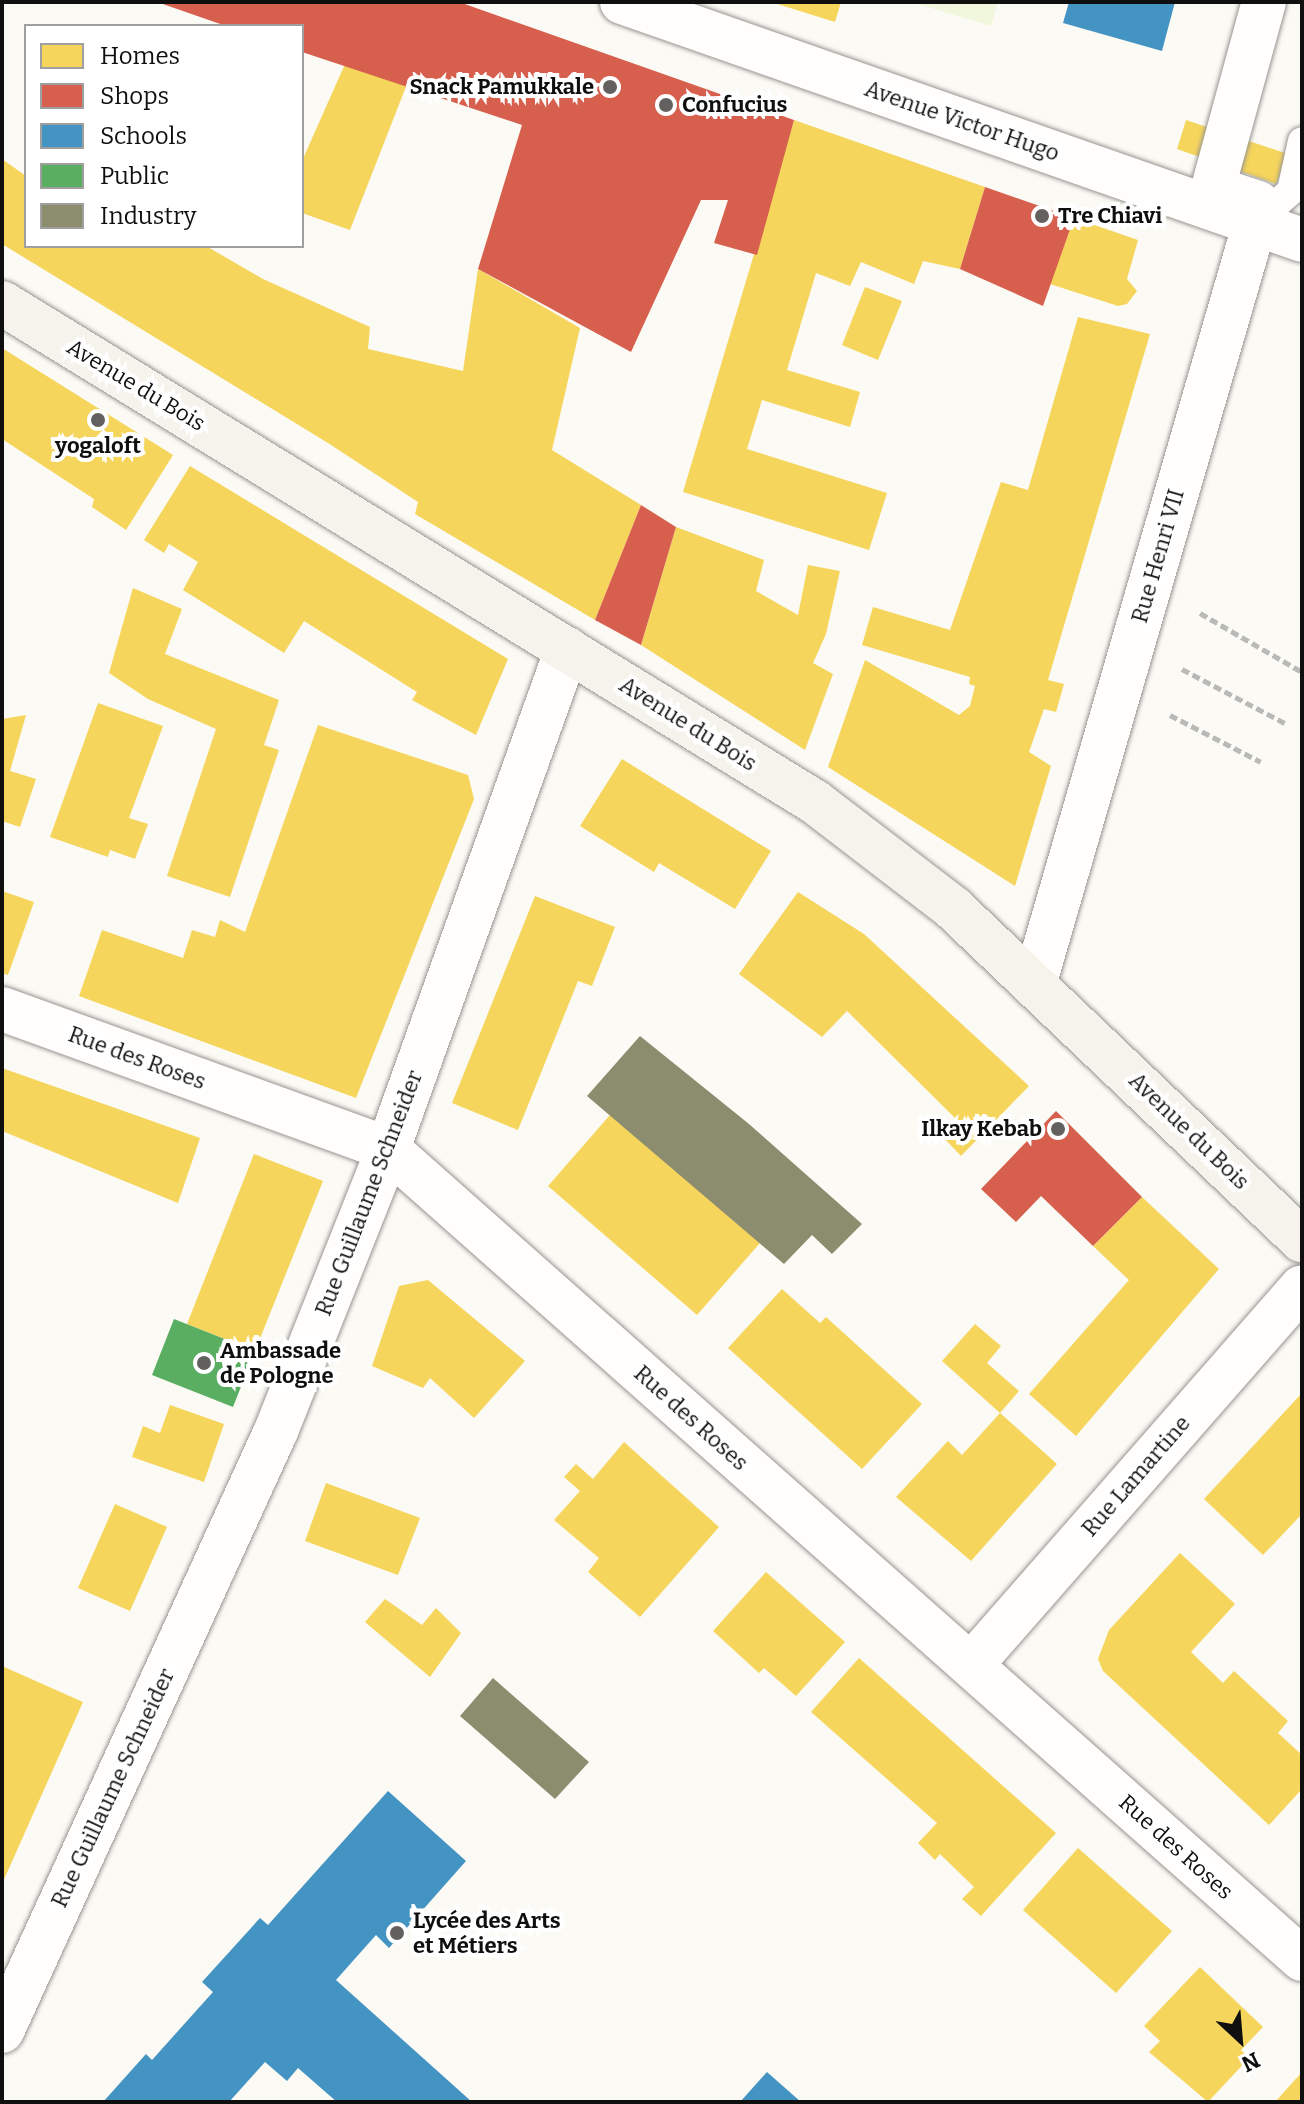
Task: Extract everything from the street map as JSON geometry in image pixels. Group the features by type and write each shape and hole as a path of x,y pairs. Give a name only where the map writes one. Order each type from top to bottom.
{"main road":[{"name":"Avenue du Bois","path":"2,303 815,802 931,890 1302,1240"}],"street":[{"name":"Avenue Victor Hugo","path":"622,2 1276,216 1302,240"},
{"path":"1264,2 1213,188 1276,216"},
{"name":"Rue Henri VII","path":"1034,985 1276,216"},
{"name":"Rue Guillaume Schneider","path":"2,2031 276,1431 388,1149 567,649"},
{"name":"Rue des Roses","path":"2,1009 388,1149 1302,1959"},
{"name":"Rue Lamartine","path":"971,1665 1302,1287"}],"lane":[{"name":"Rue Henri VII","path":"1276,216 1291,191 1302,141"}],"path":[{"path":"1200,613 1302,672"},
{"path":"1182,669 1285,723"},
{"path":"1170,715 1261,762"}],"green space":[{"path":"911,2 998,2 991,26"}],"building: Homes":[{"path":"771,2 841,2 835,22"},
{"path":"345,64 407,84 350,230 304,214 304,156"},
{"path":"794,120 985,187 960,269 923,261 914,284 861,262 850,286 816,273 787,370 860,392 850,427 762,400 747,449 887,493 869,550 683,492"},
{"path":"1186,120 1288,154 1276,184 1177,149"},
{"path":"2,159 24,175 24,248 209,248 263,279 370,327 368,349 463,371 478,269 580,328 552,450 641,505 595,620 415,514 418,502 328,443 2,244"},
{"path":"1074,218 1138,240 1127,279 1137,291 1127,304 1118,306 1050,284"},
{"path":"865,287 902,301 878,360 842,345"},
{"path":"1078,317 1150,334 1048,680 1064,684 1056,712 1044,709 1029,752 1051,766 1015,886 828,767 865,660 959,715 970,706 975,686 969,684 970,677 862,645 873,607 950,630 1001,482 1028,490"},
{"path":"2,348 173,455 126,530 92,507 94,499 2,439"},
{"path":"190,466 508,659 476,735 412,700 417,692 304,621 284,653 183,590 198,562 169,544 164,553 144,540"},
{"path":"676,527 764,560 756,591 798,615 808,565 840,571 826,634 813,663 833,674 805,750 641,645"},
{"path":"133,588 182,609 165,654 279,700 264,745 279,750 230,897 167,876 216,729 148,699 109,673"},
{"path":"98,703 163,726 129,818 148,824 135,859 110,850 108,857 50,837"},
{"path":"26,715 10,771 36,779 20,827 2,821 2,719"},
{"path":"318,725 468,775 474,799 356,1098 79,996 102,930 183,958 192,930 215,937 220,920 245,932"},
{"path":"622,759 771,851 735,909 659,863 654,872 580,826"},
{"path":"2,891 34,902 8,975 2,973"},
{"path":"798,892 864,934 1029,1086 961,1156 942,1136 956,1119 847,1011 822,1037 739,974"},
{"path":"535,896 615,927 592,986 578,981 518,1130 452,1103"},
{"path":"2,1068 200,1138 178,1203 2,1131"},
{"path":"610,1115 760,1243 697,1315 548,1186"},
{"path":"254,1154 323,1181 255,1351 187,1324"},
{"path":"1142,1197 1219,1269 1076,1436 1029,1394 1129,1280 1093,1246"},
{"path":"428,1280 525,1361 474,1418 430,1378 423,1388 372,1366 399,1286"},
{"path":"782,1289 820,1323 826,1317 922,1404 862,1469 728,1348"},
{"path":"975,1324 1001,1346 987,1363 1019,1391 1000,1413 942,1361"},
{"path":"1302,1393 1302,1514 1263,1555 1204,1499"},
{"path":"170,1405 224,1424 204,1482 132,1457 143,1426 160,1433"},
{"path":"1000,1413 1057,1464 971,1561 896,1497 948,1441 962,1455"},
{"path":"624,1442 719,1527 640,1617 588,1572 599,1558 554,1520 580,1491 564,1477 576,1464 593,1479"},
{"path":"326,1483 420,1518 398,1575 305,1541"},
{"path":"115,1504 167,1527 130,1611 78,1588"},
{"path":"1180,1553 1235,1604 1191,1652 1223,1683 1234,1671 1288,1721 1278,1733 1302,1755 1302,1789 1269,1825 1103,1671 1098,1659 1109,1630"},
{"path":"766,1572 845,1642 796,1696 764,1668 759,1673 713,1631"},
{"path":"385,1599 422,1625 436,1608 461,1633 430,1677 365,1622"},
{"path":"859,1658 1056,1833 981,1916 962,1899 974,1887 940,1854 935,1860 918,1843 937,1823 811,1712"},
{"path":"2,1666 83,1702 2,1884"},
{"path":"1078,1848 1172,1931 1116,1993 1023,1910"},
{"path":"1200,1967 1263,2027 1241,2050 1249,2058 1208,2102 1149,2052 1160,2041 1144,2026"},
{"path":"1302,2072 1302,2102 1275,2102"}],"building: Shops":[{"path":"157,2 459,2 794,120 757,255 714,243 728,200 701,200 631,352 478,269 522,125 304,53 304,24 220,24"},
{"path":"985,187 1074,218 1043,306 960,269"},
{"path":"641,505 676,527 641,645 595,620"},
{"path":"1056,1111 1142,1197 1093,1246 1041,1196 1016,1222 981,1189"}],"building: Schools":[{"path":"1069,2 1175,2 1162,51 1063,23"},
{"path":"388,1791 466,1861 389,1948 376,1935 336,1980 472,2102 337,2102 298,2068 287,2081 265,2062 229,2102 103,2102 146,2054 152,2060 213,1992 202,1982 260,1918 268,1925"},
{"path":"767,2072 801,2102 740,2102"}],"building: Public":[{"name":"Ambassade de Pologne","path":"174,1319 255,1351 233,1407 152,1375"}],"building: Industry":[{"path":"640,1036 749,1124 862,1224 832,1254 812,1235 784,1264 587,1096"},
{"path":"493,1678 589,1762 555,1799 460,1716"}],"place":[{"name":"Snack Pamukkale","path":"610,87"},
{"name":"Confucius","path":"666,105"},
{"name":"Tre Chiavi","path":"1042,216"},
{"name":"yogaloft","path":"98,420"},
{"name":"Ilkay Kebab","path":"1058,1129"},
{"name":"Ambassade de Pologne","path":"204,1363"},
{"name":"Lycée des Arts et Métiers","path":"397,1933"}]}
